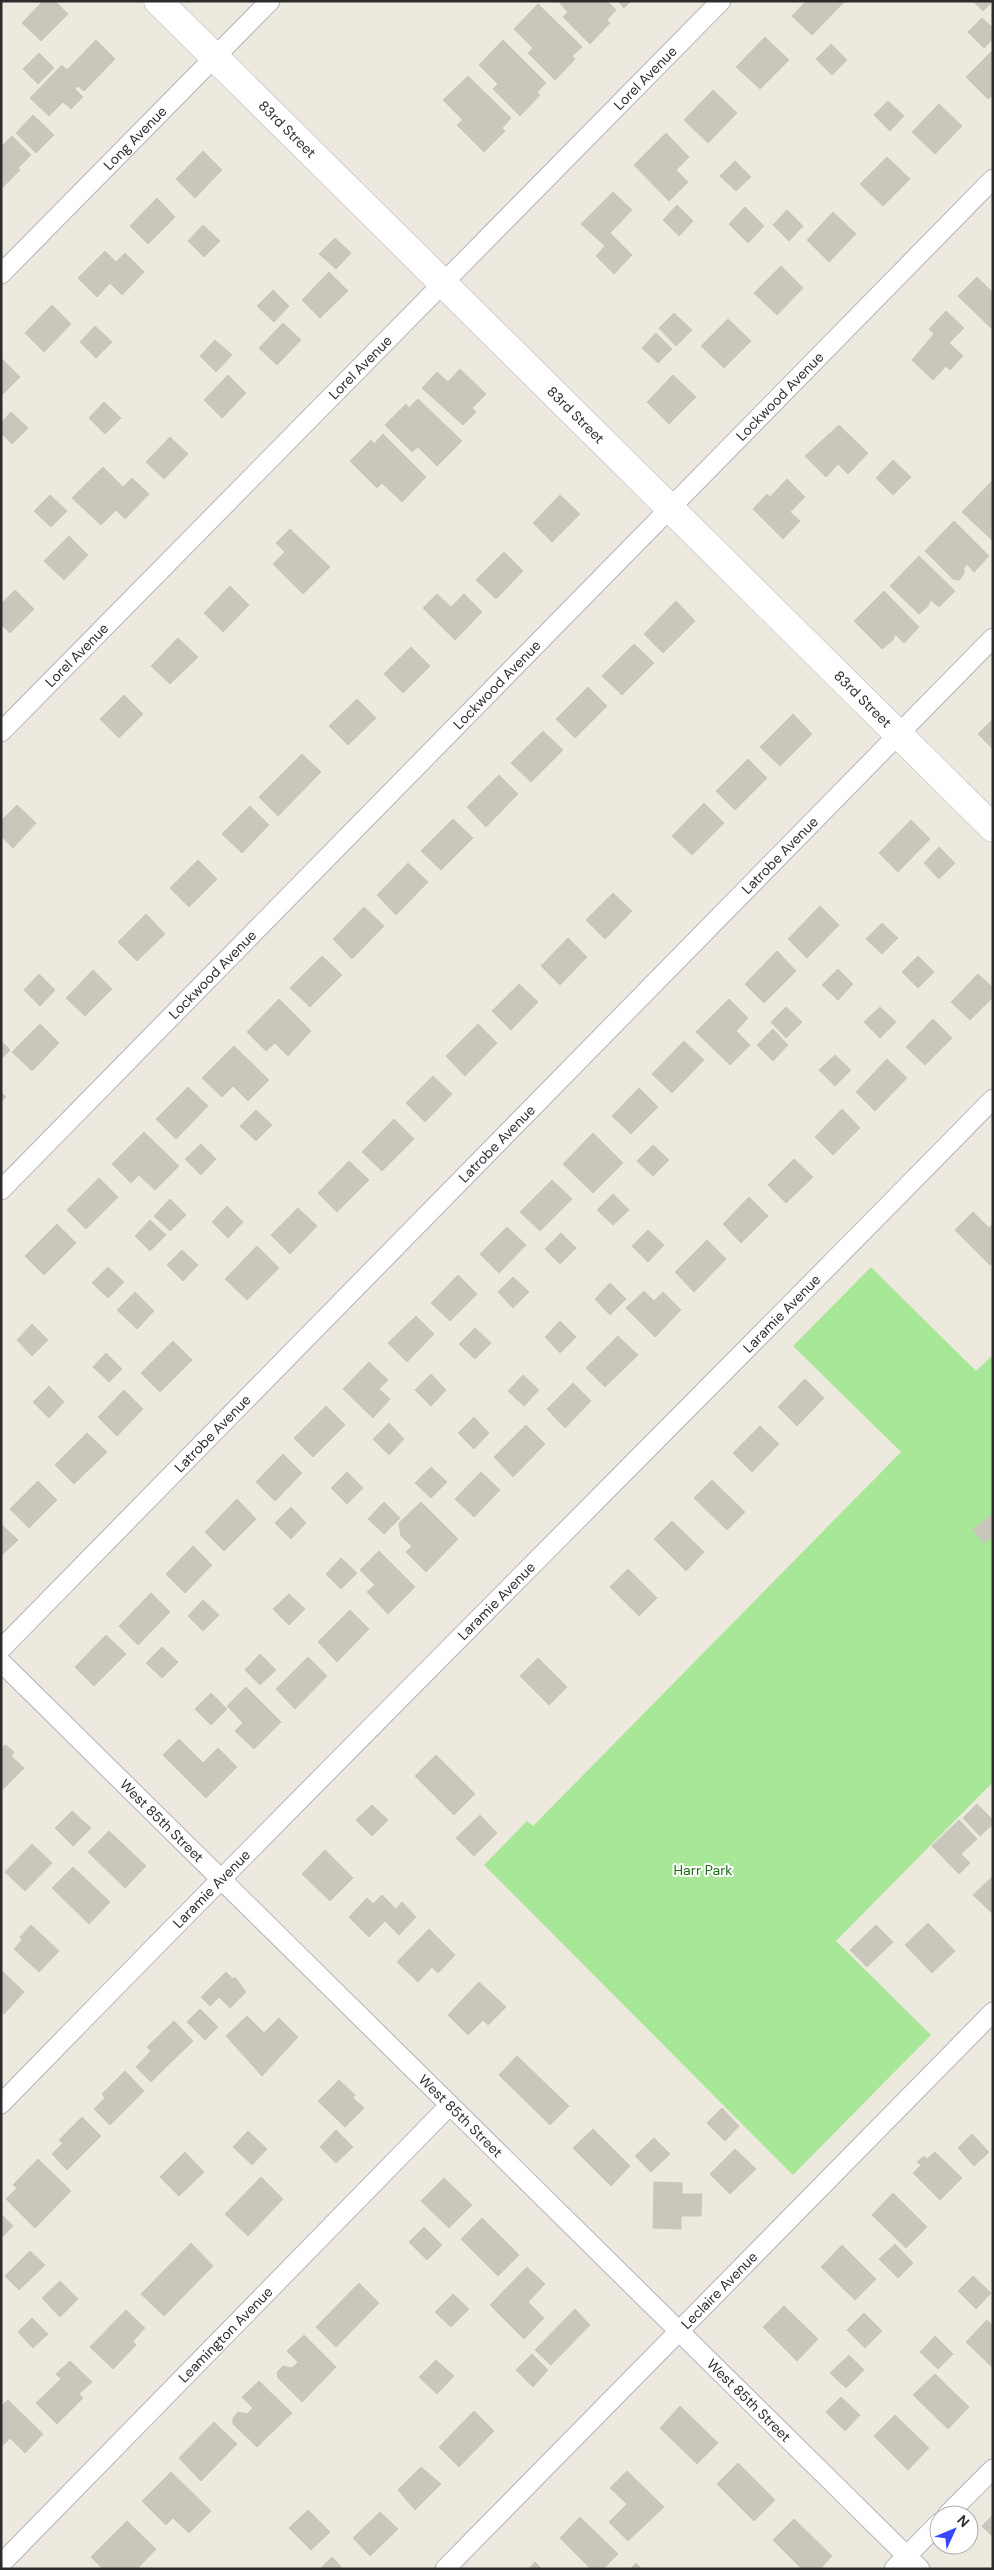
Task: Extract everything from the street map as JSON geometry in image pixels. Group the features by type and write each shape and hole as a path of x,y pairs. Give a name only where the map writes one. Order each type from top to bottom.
{"street":[{"name":"83rd Street","path":"158,1 993,828"},
{"name":"Long Avenue","path":"1,274 270,1"},
{"name":"Lorel Avenue","path":"1,732 721,1"},
{"name":"Lockwood Avenue","path":"1,1190 993,179"},
{"name":"Latrobe Avenue","path":"1,1649 993,638"},
{"name":"Laramie Avenue","path":"1,2104 221,1878 790,1306 993,1099"},
{"name":"West 85th Street","path":"1,1662 678,2331 907,2564"},
{"name":"Leclaire Avenue","path":"445,2569 993,2012"},
{"name":"Leamington Avenue","path":"1,2564 449,2106"},
{"path":"957,2505 993,2468"},
{"path":"907,2564 929,2536"}],"green space":[{"name":"Harr Park","path":"871,1267 976,1371 993,1355 993,1782 836,1941 931,2035 793,2175 484,1865 527,1821 533,1826 901,1452 793,1346"}],"building":[{"path":"43,1 55,1 68,14 41,41 22,23"},
{"path":"558,1 607,1 616,10 607,20 610,23 590,44 563,17 568,12"},
{"path":"618,1 631,1 624,8"},
{"path":"806,1 845,1 812,35 792,16"},
{"path":"973,1 993,1 983,11"},
{"path":"538,4 582,47 572,56 575,59 555,80 528,53 533,48 514,29"},
{"path":"982,18 993,28 993,39 984,48 968,32"},
{"path":"765,37 789,60 760,89 736,67"},
{"path":"96,40 115,59 84,91 78,86 75,89 83,97 71,109 63,102 49,116 30,98 62,65 67,70"},
{"path":"503,40 546,83 537,92 540,95 520,116 493,89 498,84 479,65"},
{"path":"831,44 847,60 832,75 816,59"},
{"path":"993,50 993,95 988,99 966,77"},
{"path":"39,53 54,68 38,84 23,69"},
{"path":"468,76 511,118 502,128 505,131 484,152 457,125 463,120 443,100"},
{"path":"713,90 737,113 708,143 684,120"},
{"path":"888,101 904,116 890,131 874,115"},
{"path":"939,104 962,126 935,154 912,132"},
{"path":"33,115 54,135 36,153 16,133"},
{"path":"666,133 689,157 676,170 688,182 669,201 634,165"},
{"path":"12,136 31,155 18,168 20,170 1,189 1,147"},
{"path":"203,151 222,170 195,198 176,179"},
{"path":"887,157 910,179 883,206 860,184"},
{"path":"735,161 751,177 736,191 720,176"},
{"path":"613,192 632,210 610,233 632,255 614,274 596,256 605,246 581,224"},
{"path":"157,198 175,217 148,244 130,226"},
{"path":"677,205 693,221 679,236 663,220"},
{"path":"745,207 764,226 748,243 729,224"},
{"path":"787,210 803,226 789,241 773,225"},
{"path":"833,212 856,234 829,262 807,240"},
{"path":"203,225 220,241 204,257 188,241"},
{"path":"335,238 351,253 336,269 319,254"},
{"path":"105,251 116,262 125,253 144,272 122,295 110,283 97,297 78,278"},
{"path":"781,266 803,288 777,315 754,293"},
{"path":"329,272 348,291 320,318 302,300"},
{"path":"977,277 993,293 993,330 958,296"},
{"path":"273,290 289,306 274,322 257,306"},
{"path":"52,305 71,324 44,352 25,333"},
{"path":"946,311 964,328 949,343 963,356 950,370 946,366 933,380 912,360 934,334 929,329"},
{"path":"674,313 692,330 676,346 659,328"},
{"path":"728,319 751,341 724,368 701,346"},
{"path":"283,323 301,340 277,365 259,348"},
{"path":"95,326 112,342 96,358 80,342"},
{"path":"656,333 672,349 658,363 642,348"},
{"path":"215,340 232,355 216,372 200,356"},
{"path":"1,358 20,377 1,396"},
{"path":"460,369 486,394 472,408 476,412 463,425 422,388 437,372 448,382"},
{"path":"228,375 246,393 222,418 204,400"},
{"path":"673,375 696,397 669,424 647,402"},
{"path":"418,399 462,441 437,466 418,447 412,452 385,425 406,404 409,408"},
{"path":"104,402 121,418 105,434 89,418"},
{"path":"11,412 28,428 12,444 1,433 1,423"},
{"path":"839,425 868,453 848,474 838,464 826,477 805,456"},
{"path":"383,434 426,477 402,502 382,483 377,488 350,461 371,440 374,444"},
{"path":"170,437 188,454 164,479 146,462"},
{"path":"893,460 911,477 893,495 876,478"},
{"path":"103,467 123,487 132,478 149,494 125,519 116,510 101,525 72,498"},
{"path":"787,479 805,497 790,512 800,521 783,539 753,509 767,494 770,497"},
{"path":"993,480 993,541 962,512"},
{"path":"50,495 67,511 51,527 34,511"},
{"path":"560,495 580,514 552,542 533,523"},
{"path":"954,521 989,556 974,572 967,564 964,568 964,574 959,580 953,579 925,551"},
{"path":"290,529 330,567 303,594 273,564 285,552 276,543"},
{"path":"69,536 88,555 64,580 44,561"},
{"path":"504,552 523,571 496,599 476,580"},
{"path":"919,556 955,591 939,607 931,600 927,607 919,614 890,586"},
{"path":"230,586 249,605 223,632 204,613"},
{"path":"15,590 34,609 10,633 1,624 1,604"},
{"path":"884,591 919,627 904,643 895,634 893,640 882,649 854,621"},
{"path":"437,594 451,607 464,594 482,612 455,640 423,608"},
{"path":"676,601 695,621 663,653 644,634"},
{"path":"178,638 198,657 170,684 151,666"},
{"path":"634,644 654,663 622,695 602,676"},
{"path":"411,647 430,666 403,693 384,674"},
{"path":"588,687 607,706 575,738 556,719"},
{"path":"124,695 143,714 119,738 100,719"},
{"path":"357,699 376,718 348,745 329,726"},
{"path":"793,714 812,734 780,766 760,747"},
{"path":"993,719 993,749 978,734"},
{"path":"543,731 563,750 531,782 511,763"},
{"path":"302,754 321,772 278,816 259,797"},
{"path":"748,759 767,778 735,810 716,791"},
{"path":"499,775 518,794 486,827 467,807"},
{"path":"704,803 724,823 692,855 672,836"},
{"path":"17,805 36,823 13,848 1,836 1,821"},
{"path":"250,806 269,825 242,853 222,834"},
{"path":"453,819 473,838 441,870 421,851"},
{"path":"911,820 930,839 898,872 879,853"},
{"path":"939,847 955,863 939,879 924,863"},
{"path":"198,860 217,879 189,907 170,888"},
{"path":"408,863 428,882 396,915 377,895"},
{"path":"613,893 632,911 605,939 586,920"},
{"path":"820,906 839,925 807,958 788,939"},
{"path":"364,907 384,926 352,959 333,939"},
{"path":"146,914 165,934 137,961 118,942"},
{"path":"882,923 898,938 882,954 866,939"},
{"path":"568,938 587,957 560,985 541,966"},
{"path":"777,951 796,971 764,1003 745,984"},
{"path":"322,956 342,975 310,1007 290,988"},
{"path":"918,956 934,972 918,988 902,972"},
{"path":"838,969 853,984 838,1000 822,985"},
{"path":"93,970 112,989 85,1016 66,998"},
{"path":"39,974 55,990 40,1006 24,990"},
{"path":"978,974 993,988 993,997 970,1020 951,1002"},
{"path":"519,984 538,1002 511,1030 492,1011"},
{"path":"279,999 311,1031 288,1056 275,1043 266,1051 247,1032"},
{"path":"729,999 748,1018 736,1031 750,1045 730,1065 696,1032"},
{"path":"786,1007 802,1022 786,1038 771,1022"},
{"path":"880,1007 896,1022 880,1038 864,1022"},
{"path":"933,1019 952,1038 925,1065 906,1047"},
{"path":"40,1024 59,1043 32,1071 12,1052"},
{"path":"478,1024 497,1043 465,1076 446,1056"},
{"path":"773,1029 788,1045 773,1061 757,1045"},
{"path":"1,1041 10,1050 1,1059"},
{"path":"684,1041 704,1060 672,1093 652,1074"},
{"path":"234,1046 269,1080 248,1101 233,1086 222,1097 202,1078"},
{"path":"835,1055 851,1070 835,1086 819,1070"},
{"path":"887,1059 907,1078 875,1111 856,1092"},
{"path":"433,1076 452,1094 425,1122 406,1103"},
{"path":"188,1087 208,1106 176,1139 156,1119"},
{"path":"639,1088 658,1107 631,1134 612,1116"},
{"path":"1,1092 6,1097 1,1102"},
{"path":"842,1109 860,1128 833,1155 815,1137"},
{"path":"256,1110 272,1125 256,1141 240,1126"},
{"path":"394,1119 414,1139 382,1171 362,1152"},
{"path":"144,1132 179,1166 155,1190 139,1175 131,1183 112,1164"},
{"path":"593,1133 623,1163 593,1193 563,1164"},
{"path":"201,1144 216,1159 201,1175 185,1159"},
{"path":"653,1145 669,1160 653,1176 637,1161"},
{"path":"794,1159 813,1177 786,1203 768,1185"},
{"path":"349,1161 369,1180 337,1212 318,1193"},
{"path":"99,1178 118,1197 86,1229 67,1210"},
{"path":"552,1180 572,1199 540,1231 520,1212"},
{"path":"613,1194 629,1210 613,1225 597,1210"},
{"path":"749,1197 768,1216 741,1243 723,1224"},
{"path":"170,1199 186,1215 170,1231 154,1216"},
{"path":"227,1206 243,1222 228,1238 212,1222"},
{"path":"298,1208 317,1226 290,1254 271,1235"},
{"path":"973,1212 989,1228 993,1224 993,1262 990,1265 955,1230"},
{"path":"150,1220 166,1235 150,1251 135,1236"},
{"path":"57,1224 76,1243 44,1275 25,1256"},
{"path":"507,1227 526,1245 499,1273 480,1254"},
{"path":"648,1230 664,1245 648,1262 632,1246"},
{"path":"561,1233 576,1248 560,1264 545,1249"},
{"path":"707,1240 726,1259 694,1292 675,1272"},
{"path":"257,1246 279,1268 247,1300 225,1279"},
{"path":"182,1250 198,1265 183,1281 167,1265"},
{"path":"108,1267 124,1282 108,1298 92,1283"},
{"path":"458,1275 477,1294 450,1321 431,1303"},
{"path":"513,1277 529,1292 513,1308 498,1292"},
{"path":"610,1283 626,1299 610,1315 595,1299"},
{"path":"644,1291 654,1301 663,1292 681,1310 655,1337 626,1308"},
{"path":"135,1292 154,1311 137,1329 117,1310"},
{"path":"416,1316 434,1334 407,1362 388,1343"},
{"path":"560,1321 576,1337 560,1353 545,1337"},
{"path":"32,1324 48,1340 32,1356 17,1340"},
{"path":"475,1328 491,1343 475,1359 459,1344"},
{"path":"618,1336 638,1355 605,1387 586,1368"},
{"path":"173,1341 192,1360 160,1392 141,1373"},
{"path":"106,1353 122,1369 109,1382 93,1367"},
{"path":"369,1362 388,1380 379,1389 390,1399 373,1418 343,1389"},
{"path":"431,1374 446,1390 431,1406 415,1390"},
{"path":"523,1375 539,1390 524,1406 508,1391"},
{"path":"805,1379 824,1398 797,1426 778,1407"},
{"path":"573,1383 591,1401 565,1428 547,1409"},
{"path":"49,1386 64,1402 49,1418 33,1402"},
{"path":"124,1390 143,1409 117,1436 98,1417"},
{"path":"326,1406 345,1425 313,1457 294,1438"},
{"path":"474,1417 489,1433 474,1449 458,1433"},
{"path":"389,1423 404,1439 389,1455 373,1439"},
{"path":"526,1425 545,1444 513,1477 494,1457"},
{"path":"760,1426 779,1444 752,1472 733,1453"},
{"path":"87,1433 107,1452 74,1484 55,1465"},
{"path":"283,1454 302,1473 275,1501 256,1482"},
{"path":"431,1467 447,1482 431,1498 415,1483"},
{"path":"347,1472 363,1488 347,1504 331,1488"},
{"path":"481,1472 500,1490 474,1517 455,1499"},
{"path":"712,1480 745,1512 727,1530 694,1498"},
{"path":"38,1481 57,1500 29,1528 10,1509"},
{"path":"237,1499 256,1519 224,1551 205,1532"},
{"path":"384,1502 400,1518 384,1534 368,1519"},
{"path":"421,1502 458,1539 426,1572 406,1552 412,1546 401,1536 399,1523"},
{"path":"291,1507 306,1523 291,1539 275,1523"},
{"path":"992,1514 993,1536 984,1543 973,1530"},
{"path":"672,1521 704,1552 686,1571 654,1539"},
{"path":"1,1524 18,1540 1,1556"},
{"path":"193,1546 212,1565 185,1593 166,1574"},
{"path":"379,1551 415,1587 388,1614 367,1592 375,1585 360,1570"},
{"path":"341,1558 357,1573 341,1589 326,1574"},
{"path":"628,1569 657,1598 639,1616 610,1587"},
{"path":"151,1593 170,1612 138,1645 119,1626"},
{"path":"289,1594 305,1609 289,1625 273,1609"},
{"path":"203,1600 219,1615 203,1631 188,1616"},
{"path":"350,1610 369,1629 337,1662 318,1642"},
{"path":"106,1635 126,1654 94,1686 75,1667"},
{"path":"162,1647 178,1662 162,1678 146,1663"},
{"path":"260,1654 276,1670 260,1685 245,1670"},
{"path":"308,1657 327,1676 295,1709 276,1689"},
{"path":"538,1658 567,1687 549,1705 520,1676"},
{"path":"246,1687 281,1722 254,1749 235,1731 243,1723 227,1706"},
{"path":"211,1693 227,1709 211,1725 195,1709"},
{"path":"179,1739 203,1763 218,1748 237,1767 206,1798 163,1755"},
{"path":"6,1745 14,1752 11,1756 24,1768 1,1791 1,1748"},
{"path":"436,1755 475,1794 454,1815 415,1776"},
{"path":"977,1804 993,1820 993,1824 980,1836 963,1818"},
{"path":"372,1805 388,1820 372,1836 356,1820"},
{"path":"72,1811 91,1828 73,1846 55,1828"},
{"path":"480,1815 497,1833 474,1856 456,1838"},
{"path":"959,1820 977,1839 961,1854 970,1863 959,1874 932,1846"},
{"path":"109,1831 146,1866 125,1888 88,1852"},
{"path":"32,1844 52,1863 25,1891 5,1872"},
{"path":"325,1850 353,1878 330,1901 302,1874"},
{"path":"73,1867 110,1902 89,1924 52,1888"},
{"path":"993,1876 993,1914 973,1895"},
{"path":"382,1895 396,1909 402,1902 416,1917 399,1935 385,1921 369,1937 349,1917 367,1898 373,1904"},
{"path":"928,1923 955,1951 932,1973 905,1945"},
{"path":"31,1925 59,1951 39,1972 14,1949 22,1940 20,1937"},
{"path":"876,1925 893,1942 867,1967 850,1950"},
{"path":"429,1929 455,1955 438,1973 432,1967 418,1982 397,1962"},
{"path":"1,1970 24,1992 4,2014 1,2011"},
{"path":"226,1972 233,1979 235,1977 246,1992 230,2008 219,1997 210,2006 201,1997"},
{"path":"479,1982 506,2007 488,2025 483,2020 468,2035 448,2015"},
{"path":"200,2009 218,2027 205,2040 187,2022"},
{"path":"247,2016 264,2033 279,2018 298,2037 262,2076 226,2036"},
{"path":"174,2021 193,2041 166,2067 147,2047"},
{"path":"151,2051 166,2067 151,2082 136,2067"},
{"path":"517,2056 569,2106 550,2125 499,2075"},
{"path":"125,2071 144,2091 110,2125 94,2109 105,2098 102,2094"},
{"path":"339,2080 355,2095 353,2098 364,2108 345,2127 318,2101"},
{"path":"722,2108 739,2126 725,2141 707,2123"},
{"path":"82,2117 101,2136 67,2170 52,2154 63,2143 59,2140"},
{"path":"593,2129 630,2166 611,2186 573,2148"},
{"path":"336,2130 353,2147 336,2163 320,2147"},
{"path":"248,2131 267,2149 252,2165 233,2147"},
{"path":"972,2134 989,2152 974,2166 958,2148"},
{"path":"654,2138 670,2154 651,2172 635,2156"},
{"path":"735,2149 756,2169 730,2194 710,2174"},
{"path":"185,2152 204,2172 179,2196 160,2177"},
{"path":"935,2152 962,2178 940,2200 913,2173 921,2165 917,2162 924,2156 927,2159"},
{"path":"38,2159 71,2191 35,2228 6,2199 17,2188 13,2185"},
{"path":"261,2177 283,2199 248,2236 225,2214"},
{"path":"444,2178 472,2205 449,2228 421,2201"},
{"path":"654,2182 682,2183 682,2194 702,2194 701,2216 681,2216 681,2229 653,2228"},
{"path":"893,2193 927,2227 906,2248 872,2215"},
{"path":"1,2214 13,2226 1,2238"},
{"path":"482,2218 519,2255 498,2276 461,2239"},
{"path":"424,2227 442,2245 427,2260 409,2242"},
{"path":"191,2243 213,2266 164,2316 141,2294"},
{"path":"895,2244 913,2263 898,2278 879,2259"},
{"path":"842,2245 876,2279 855,2300 821,2267"},
{"path":"30,2251 45,2265 19,2290 5,2276"},
{"path":"527,2267 545,2284 528,2302 544,2318 524,2339 490,2305"},
{"path":"973,2276 991,2293 976,2309 958,2291"},
{"path":"60,2281 78,2299 60,2317 42,2298"},
{"path":"359,2283 379,2303 336,2347 316,2327"},
{"path":"453,2294 469,2309 451,2327 435,2312"},
{"path":"784,2306 818,2339 797,2361 763,2327"},
{"path":"575,2309 590,2325 551,2365 535,2350"},
{"path":"126,2310 145,2328 133,2341 136,2345 113,2369 90,2347"},
{"path":"864,2313 882,2331 865,2348 847,2330"},
{"path":"32,2318 48,2334 33,2348 18,2332"},
{"path":"987,2320 993,2326 993,2368 966,2342"},
{"path":"304,2335 336,2367 302,2402 278,2378 277,2372 283,2366 292,2368 298,2362 287,2351"},
{"path":"935,2336 953,2354 938,2369 920,2352"},
{"path":"532,2354 548,2370 533,2387 516,2370"},
{"path":"849,2355 864,2370 846,2388 830,2373"},
{"path":"436,2360 454,2376 437,2394 419,2377"},
{"path":"70,2361 92,2382 79,2394 83,2398 57,2424 36,2403 61,2379 56,2374"},
{"path":"935,2374 969,2407 948,2429 913,2395"},
{"path":"259,2381 292,2413 257,2447 233,2424 233,2418 238,2412 247,2414 253,2408 242,2397"},
{"path":"841,2397 860,2415 845,2431 826,2412"},
{"path":"8,2400 43,2434 25,2453 10,2438 1,2447 1,2406"},
{"path":"680,2406 718,2443 697,2464 660,2428"},
{"path":"474,2411 494,2431 459,2467 439,2447"},
{"path":"895,2415 929,2448 908,2470 874,2436"},
{"path":"214,2422 237,2444 201,2481 179,2458"},
{"path":"738,2463 775,2500 754,2521 717,2484"},
{"path":"421,2467 441,2484 415,2510 398,2490"},
{"path":"627,2471 664,2507 628,2541 609,2522 627,2504 610,2488"},
{"path":"171,2472 211,2511 189,2533 173,2518 166,2525 142,2501"},
{"path":"308,2510 330,2532 311,2550 289,2528"},
{"path":"380,2512 398,2529 370,2556 353,2538"},
{"path":"993,2515 993,2537 982,2526"},
{"path":"580,2517 618,2554 603,2569 591,2569 560,2538"},
{"path":"794,2519 832,2556 820,2569 802,2569 773,2540"},
{"path":"127,2521 156,2549 137,2569 103,2569 91,2557"},
{"path":"332,2557 343,2569 320,2569"},
{"path":"535,2562 542,2569 529,2569"},
{"path":"636,2563 642,2569 630,2569"}]}
